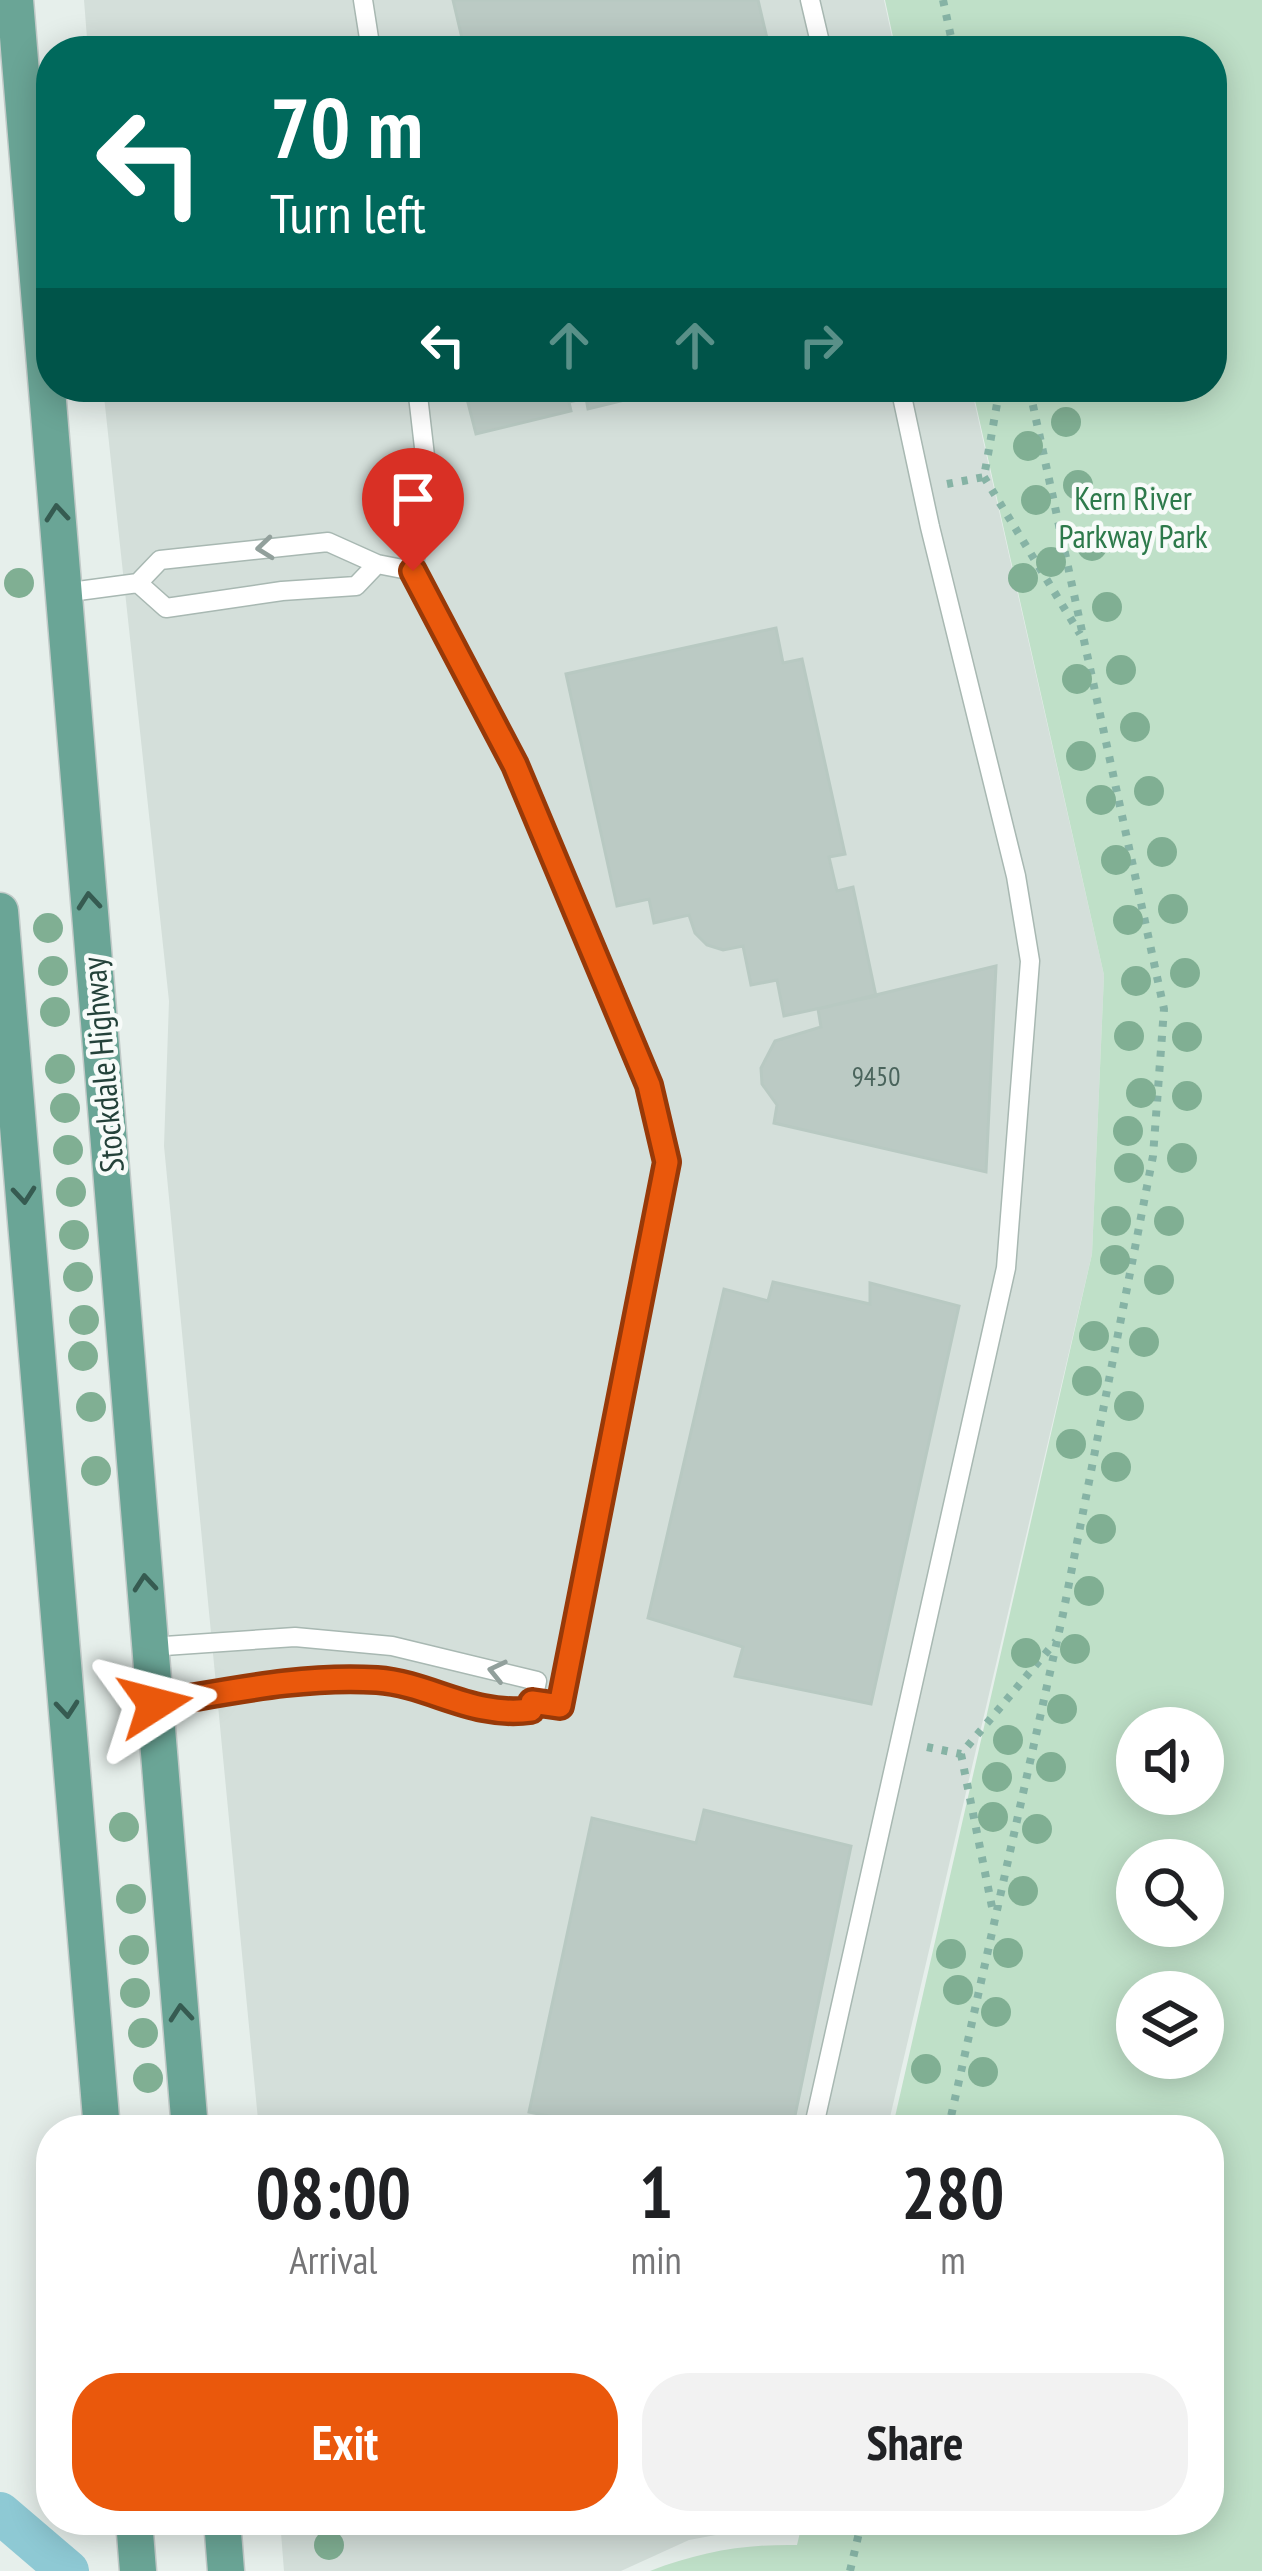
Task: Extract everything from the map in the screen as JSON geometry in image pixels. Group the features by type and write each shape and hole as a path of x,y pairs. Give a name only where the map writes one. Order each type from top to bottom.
{"main road":[{"name":"Stockdale Highway","path":"15,0 36,259"},
{"name":"Stockdale Highway","path":"48,402 189,2115"},
{"path":"0,911 101,2115"},
{"path":"135,2535 139,2571"},
{"path":"223,2535 226,2571"}],"lane":[{"path":"363,0 369,36"},
{"path":"810,0 818,36"},
{"path":"419,402 428,482 413,571 515,765 649,1085 667,1162 560,1706 532,1702"},
{"path":"816,2115 1006,1268 1030,961 1016,876 903,402"},
{"path":"63,592 138,583 160,560 328,542 377,563 413,571"},
{"path":"138,583 166,608 356,586 377,563"},
{"path":"150,1647 295,1637 392,1646 537,1681 531,1710 502,1714 380,1680 282,1683 155,1704"}],"path":[{"path":"943,0 951,36"},
{"path":"997,402 984,477 1085,643"},
{"path":"951,2115 1057,1640 1154,1156 1164,1009 1032,402"},
{"path":"947,484 984,477"},
{"path":"961,1754 1057,1640"},
{"path":"924,1746 961,1754"},
{"path":"961,1754 995,1918"},
{"path":"850,2571 858,2535"}],"shaded area":[{"path":"84,0 884,0 892,36 87,36"},
{"path":"105,402 974,402 1104,975 1092,1254 891,2115 258,2115 164,1146 169,1001"},
{"path":"281,2535 716,2535 689,2540 621,2571 284,2571"}],"green space":[{"name":"Kern River Parkway Park","path":"885,0 1262,0 1262,2571 650,2571 722,2550 797,2545 799,2535 1224,2535 1224,2115 895,2115 1092,1254 1104,975 975,402 1227,402 1227,36 893,36"}],"building":[{"path":"453,0 758,0 766,36 461,36"},
{"path":"468,402 569,402 571,411 476,434"},
{"path":"587,402 616,402 588,409"},
{"path":"776,628 783,663 802,659 845,854 829,857 837,891 853,887 876,996 784,1016 777,980 751,985 743,946 723,950 707,945 695,933 689,915 654,923 649,899 617,906 566,674"},
{"path":"996,966 986,1172 774,1123 777,1105 762,1084 761,1068 775,1041 821,1027 818,1009"},
{"path":"773,1282 870,1304 870,1283 959,1306 871,1704 735,1676 743,1647 648,1618 724,1289 768,1301"},
{"path":"704,1810 851,1846 795,2115 529,2112 592,1818 696,1843"}],"waterway":[{"path":"0,2513 68,2571"}],"route":[{"path":"155,1704 282,1683 380,1680 502,1714 531,1710 532,1702 560,1706 667,1162 649,1085 515,765 413,571"}]}
